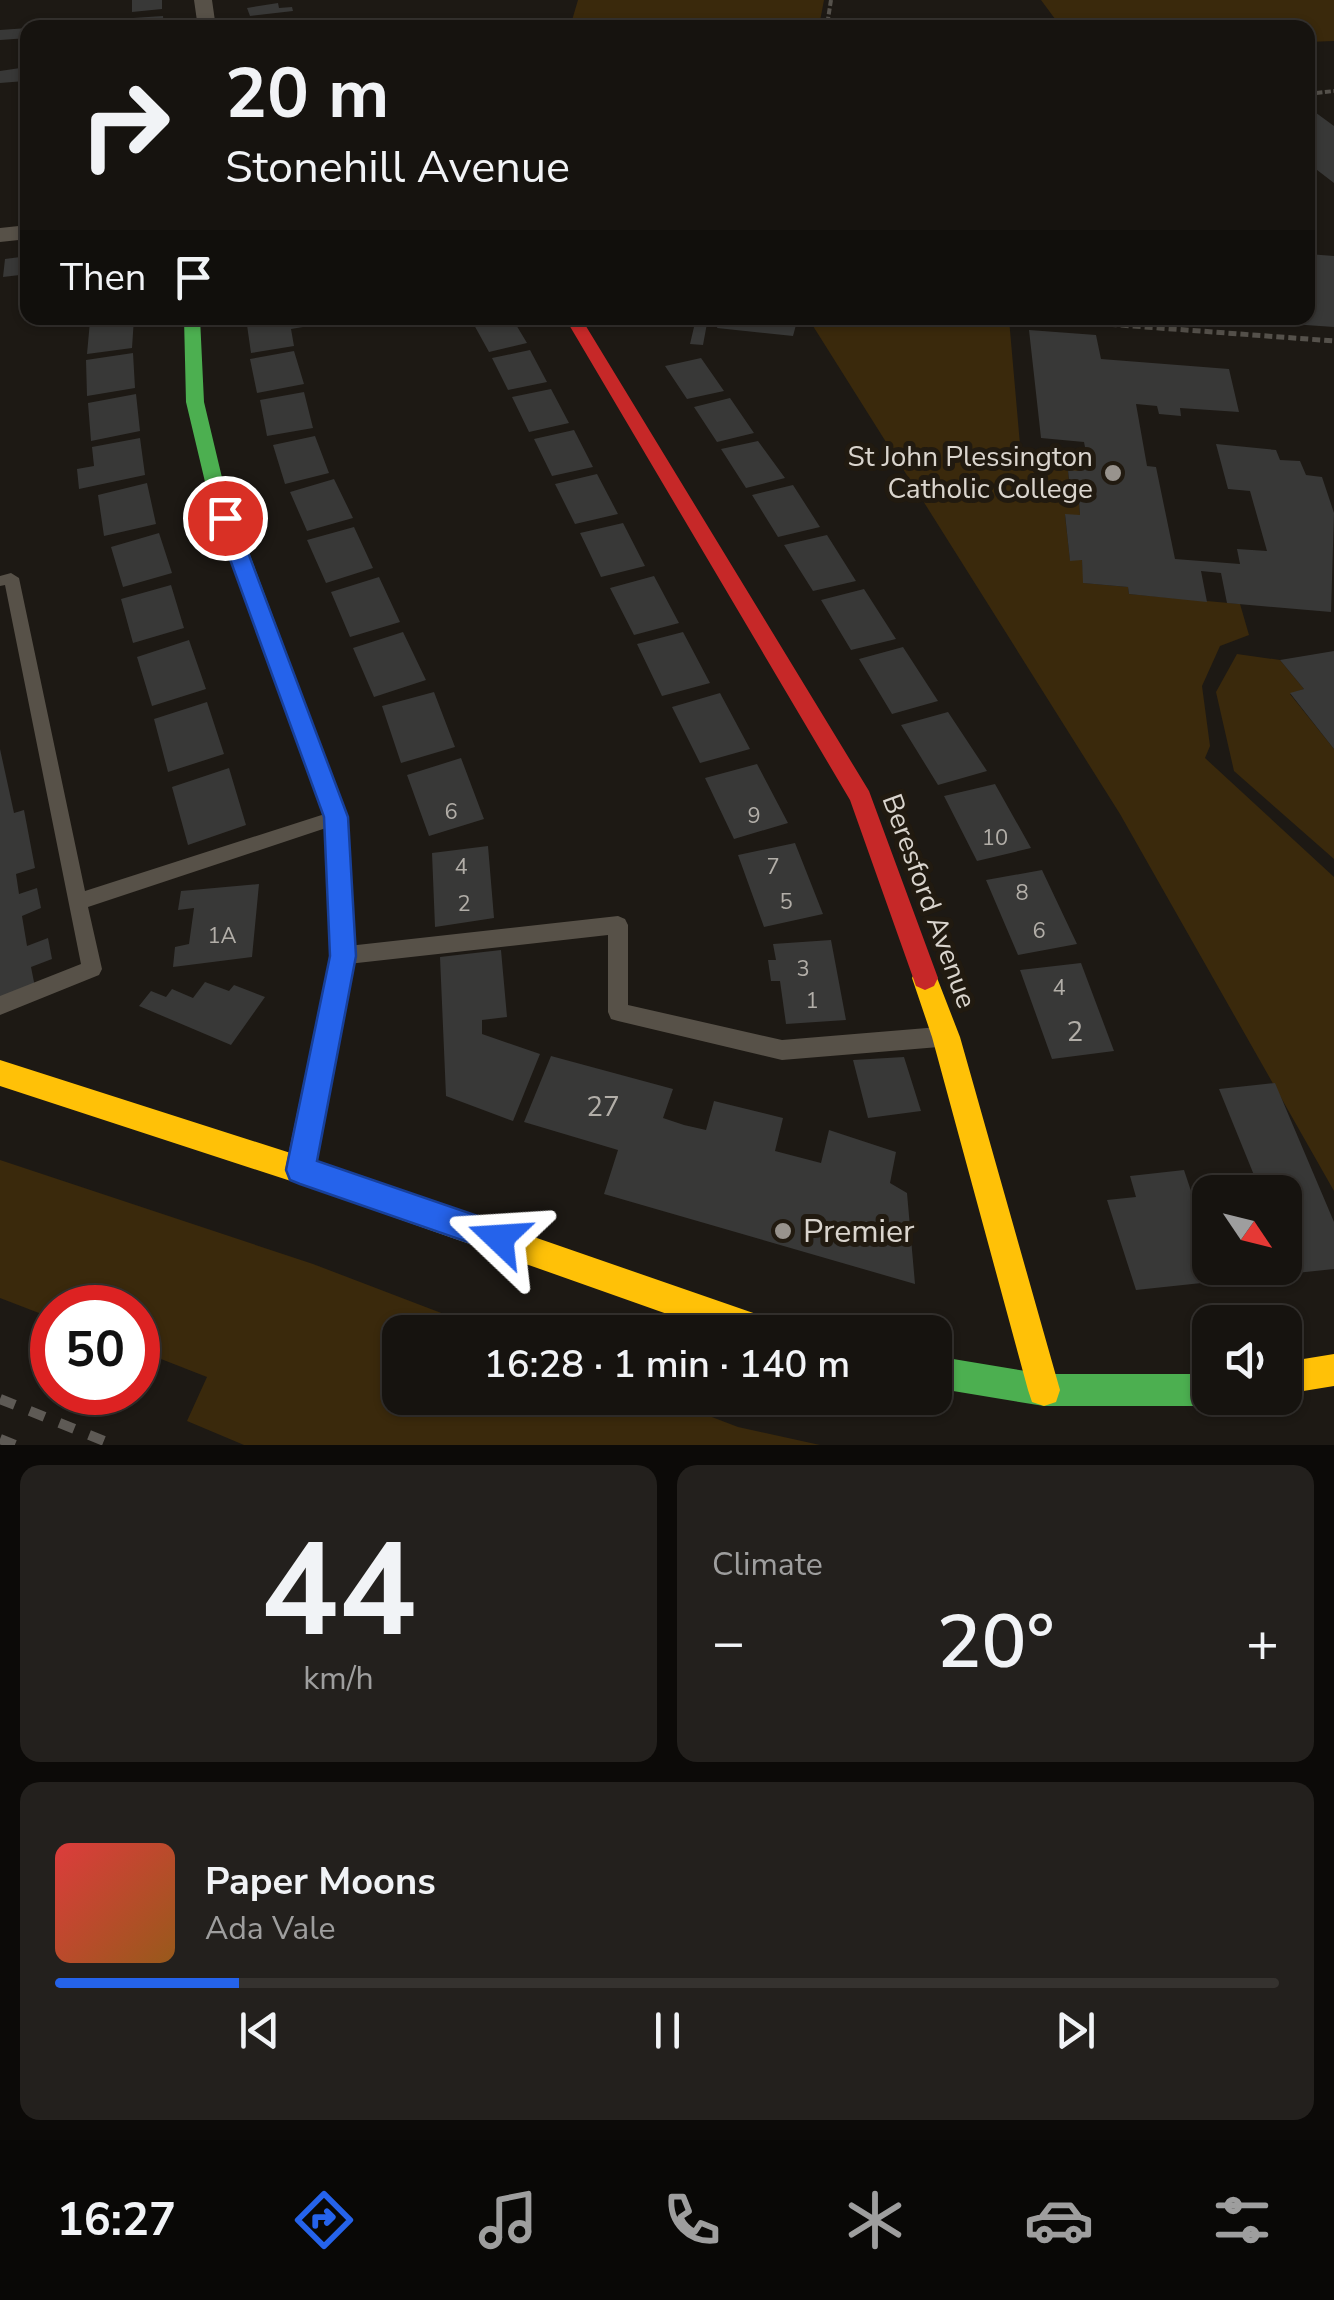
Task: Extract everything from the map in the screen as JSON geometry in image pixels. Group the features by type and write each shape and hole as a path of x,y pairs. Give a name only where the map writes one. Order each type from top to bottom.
{"street":[{"path":"192,325 196,402 215,486 336,817 343,956 300,1170"},
{"name":"Beresford Avenue","path":"576,325 861,798 946,1037 1044,1390"},
{"path":"0,1073 300,1170 714,1315"},
{"path":"1302,1375 1334,1370"},
{"path":"952,1375 1044,1390 1192,1390"}],"lane":[{"path":"0,581 11,578 92,969 0,1006"},
{"path":"78,902 336,817"},
{"path":"343,956 618,925 618,1012 782,1050 946,1037"}],"path":[{"path":"1119,325 1334,341"}],"shaded area":[{"path":"578,0 824,0 820,20 572,20"},
{"path":"1041,0 1334,0 1334,41 1315,42 1315,20 1056,20"},
{"path":"812,325 1010,325 1021,456 1079,461 1080,471 1068,471 1071,502 1079,502 1080,515 1065,515 1070,560 1082,560 1084,583 1128,587 1129,594 1240,604 1249,635 1220,646 1202,686 1210,746 1205,758 1334,877 1334,1191 1120,814"},
{"path":"1237,654 1280,660 1304,689 1290,694 1334,749 1334,859 1234,771 1216,692"},
{"path":"0,1160 313,1264 446,1315 382,1315 382,1415 707,1415 738,1427 820,1445 244,1445 187,1421 207,1377 160,1359 160,1285 30,1285 30,1310 0,1298"}],"building":[{"path":"132,0 162,0 162,9 132,12"},
{"path":"278,3 279,8 292,7 293,11 250,16 247,8"},
{"path":"163,16 163,20 133,20"},
{"path":"20,29 20,39 0,40 0,30"},
{"path":"20,68 20,81 0,83 0,71"},
{"path":"1315,112 1334,126 1334,183 1315,168"},
{"path":"1315,255 1334,256 1334,327 1305,325 1315,325"},
{"path":"20,257 20,275 3,277 5,259"},
{"path":"90,325 134,325 132,348 87,354"},
{"path":"247,325 303,325 291,329 294,346 251,353"},
{"path":"474,325 516,325 527,343 489,352"},
{"path":"672,325 707,325 703,345 690,344 694,327"},
{"path":"718,325 796,325 793,336 717,328"},
{"name":"St John Plessington Catholic College","path":"1029,330 1096,335 1101,359 1229,369 1239,412 1180,408 1181,416 1159,414 1157,406 1136,404 1147,466 1156,467 1175,559 1240,564 1237,549 1267,551 1250,491 1228,489 1216,444 1276,450 1280,460 1300,461 1306,475 1322,477 1334,513 1331,612 1227,603 1221,573 1201,571 1207,602 1129,594 1128,587 1083,583 1082,560 1070,561 1065,514 1080,515 1079,502 1071,502 1068,470 1080,471 1079,461 1088,462 1084,442 1041,438"},
{"path":"530,350 547,382 508,390 492,358"},
{"path":"294,351 304,384 257,393 250,359"},
{"path":"133,353 135,388 87,396 86,360"},
{"path":"701,358 724,391 687,399 665,366"},
{"path":"551,389 569,423 529,432 512,397"},
{"path":"304,392 313,428 267,436 260,400"},
{"path":"136,394 140,431 91,441 88,403"},
{"path":"730,398 754,433 717,442 694,407"},
{"path":"574,430 593,467 552,476 534,439"},
{"path":"315,436 329,473 285,484 273,445"},
{"path":"140,438 145,475 79,489 77,469 94,466 92,447"},
{"path":"758,441 785,478 746,488 721,449"},
{"path":"597,474 618,514 575,524 555,484"},
{"path":"334,479 353,518 307,531 290,492"},
{"path":"147,483 156,524 104,536 98,495"},
{"path":"793,485 820,527 778,537 752,495"},
{"path":"623,523 645,566 601,577 580,533"},
{"path":"354,527 373,568 326,583 307,540"},
{"path":"159,533 172,573 123,587 111,547"},
{"path":"827,535 856,581 813,591 784,545"},
{"path":"654,576 679,623 634,635 610,588"},
{"path":"379,577 400,622 350,637 331,592"},
{"path":"171,585 184,628 133,643 121,599"},
{"path":"864,589 896,639 851,650 821,600"},
{"path":"403,632 426,680 374,697 353,648"},
{"path":"683,632 710,683 662,696 637,644"},
{"path":"189,640 206,689 152,706 137,657"},
{"path":"903,647 938,701 892,714 859,659"},
{"path":"1334,651 1334,749 1290,693 1304,689 1280,660"},
{"path":"434,692 455,747 401,763 382,706"},
{"path":"720,693 750,749 700,763 672,707"},
{"path":"207,702 224,754 168,772 154,719"},
{"path":"948,712 987,771 938,785 901,725"},
{"path":"0,749 14,813 24,810 35,868 16,874 19,894 37,888 41,908 22,916 27,946 48,938 52,959 31,967 35,987 0,1001"},
{"path":"461,758 484,819 429,836 407,775"},
{"path":"757,764 788,823 734,839 705,778"},
{"path":"229,768 246,825 188,845 172,787"},
{"path":"995,784 1031,848 977,861 944,796"},
{"path":"795,843 823,914 764,927 738,855"},
{"path":"488,846 494,918 435,927 432,853"},
{"path":"1042,870 1077,944 1018,955 986,880"},
{"path":"259,884 252,957 173,967 175,947 189,944 194,908 178,910 181,891"},
{"path":"831,940 846,1020 786,1024 780,981 771,981 768,960 776,960 773,944"},
{"path":"501,950 507,1017 482,1020 482,1034 540,1054 513,1121 446,1096 440,957"},
{"path":"1081,963 1114,1051 1052,1059 1020,970"},
{"path":"205,982 229,991 234,985 265,997 231,1045 139,1006 151,991 166,997 172,989 193,998"},
{"path":"551,1056 673,1089 663,1118 684,1125 706,1130 714,1101 783,1118 775,1151 821,1163 829,1130 896,1152 890,1183 907,1193 915,1284 604,1194 618,1150 524,1122"},
{"path":"904,1057 921,1111 868,1118 853,1060"},
{"path":"1275,1083 1334,1222 1334,1269 1302,1272 1302,1175 1254,1175 1219,1089"},
{"path":"1184,1170 1191,1191 1192,1284 1136,1290 1107,1200 1136,1197 1130,1176"}],"railway":[{"path":"0,1399 114,1445"},
{"path":"0,1439 15,1445"}],"traffic: fast":[{"path":"192,325 195,402 215,486 300,718"},
{"path":"952,1375 1044,1390 1192,1390"}],"traffic: slow":[{"path":"925,978 946,1037 1044,1390"},
{"path":"0,1073 300,1170 714,1315"},
{"path":"1302,1375 1334,1370"}],"traffic: jam":[{"path":"577,325 861,798 925,978"},
{"path":"300,718 336,817 343,956 300,1170"}],"place":[{"name":"St John Plessington Catholic College","path":"1113,473"},
{"name":"Premier","path":"783,1231"}],"route":[{"path":"225,518 336,817 343,956 300,1170 499,1238"}]}
